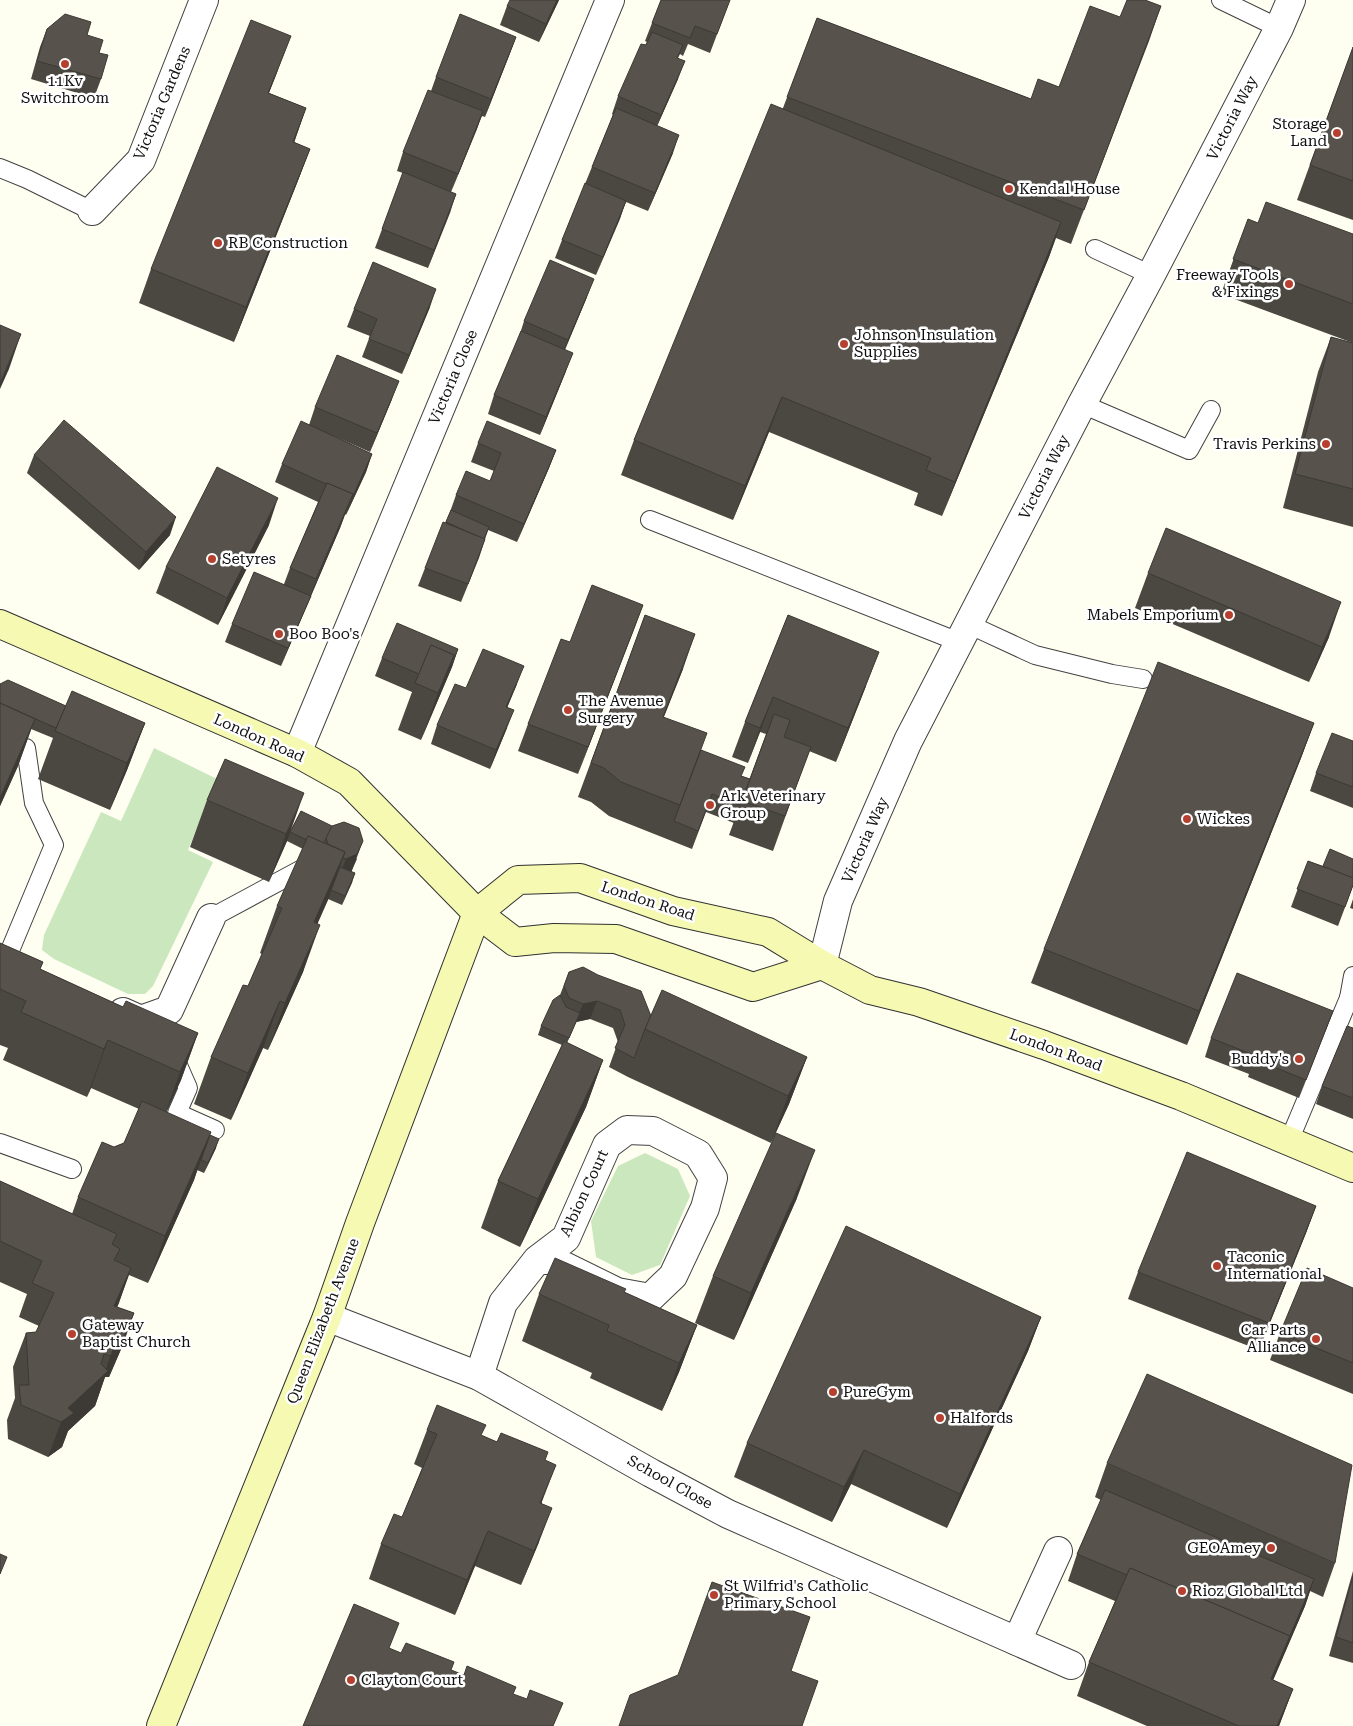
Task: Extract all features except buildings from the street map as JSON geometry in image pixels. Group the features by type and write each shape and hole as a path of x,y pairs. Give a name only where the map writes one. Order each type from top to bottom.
{"main road":[{"name":"London Road","path":"0,624 297,753 349,782 477,913 515,942 554,938 616,939 753,987 822,965"},
{"name":"London Road","path":"477,913 518,880 580,878 673,911 768,932 822,965 870,990 919,1002 1044,1045 1173,1093 1353,1168"},
{"name":"Queen Elizabeth Avenue","path":"161,1726 327,1317 360,1223 477,913"}],"street":[{"name":"Victoria Gardens","path":"92,210 141,160 204,0"},
{"name":"Victoria Close","path":"297,753 610,0"},
{"name":"Victoria Way","path":"822,965 838,901 908,741 1279,28 1291,0"},
{"path":"98,1001 156,1031 169,1010 211,918"},
{"path":"3,959 31,971"},
{"name":"Albion Court","path":"479,1376 503,1303 537,1260 566,1238 607,1145 627,1130 653,1131 698,1154 714,1178 705,1208 673,1276 650,1298 618,1292 552,1260 537,1260"},
{"name":"School Close","path":"327,1317 479,1376 728,1514 1070,1665"},
{"path":"1018,1641 1058,1551"}],"lane":[{"path":"1222,0 1279,28"},
{"name":"Victoria Gardens","path":"0,168 92,210"},
{"path":"1095,249 1151,274"},
{"path":"1082,404 1189,450 1211,410"},
{"path":"650,520 963,633 1035,655 1112,674 1143,679"},
{"path":"3,959 54,845 34,802 26,748"},
{"path":"211,918 302,869"},
{"path":"1289,1141 1351,998 1353,976"},
{"path":"156,1031 188,1088 177,1113 216,1130"},
{"path":"0,1142 72,1169"}],"green space":[{"path":"154,748 217,779 188,850 213,862 153,986 145,994 128,994 54,959 42,950 44,935 101,812 121,821"},
{"path":"645,1153 678,1169 690,1196 660,1265 632,1275 596,1257 591,1221 618,1166"}],"place":[{"name":"11Kv Switchroom","path":"65,64"},
{"name":"Storage Land","path":"1337,133"},
{"name":"Kendal House","path":"1009,189"},
{"name":"RB Construction","path":"218,243"},
{"name":"Freeway Tools & Fixings","path":"1289,284"},
{"name":"Johnson Insulation Supplies","path":"844,344"},
{"name":"Travis Perkins","path":"1326,444"},
{"name":"Setyres","path":"212,559"},
{"name":"Mabels Emporium","path":"1229,615"},
{"name":"Boo Boo's","path":"279,634"},
{"name":"The Avenue Surgery","path":"568,710"},
{"name":"Ark Veterinary Group","path":"710,805"},
{"name":"Wickes","path":"1187,819"},
{"name":"Buddy's","path":"1299,1059"},
{"name":"Taconic International","path":"1217,1266"},
{"name":"Gateway Baptist Church","path":"72,1334"},
{"name":"Car Parts Alliance","path":"1316,1339"},
{"name":"PureGym","path":"833,1392"},
{"name":"Halfords","path":"940,1418"},
{"name":"GEOAmey","path":"1271,1548"},
{"name":"Rioz Global Ltd","path":"1182,1591"},
{"name":"St Wilfrid's Catholic Primary School","path":"714,1595"},
{"name":"Clayton Court","path":"351,1680"}]}
